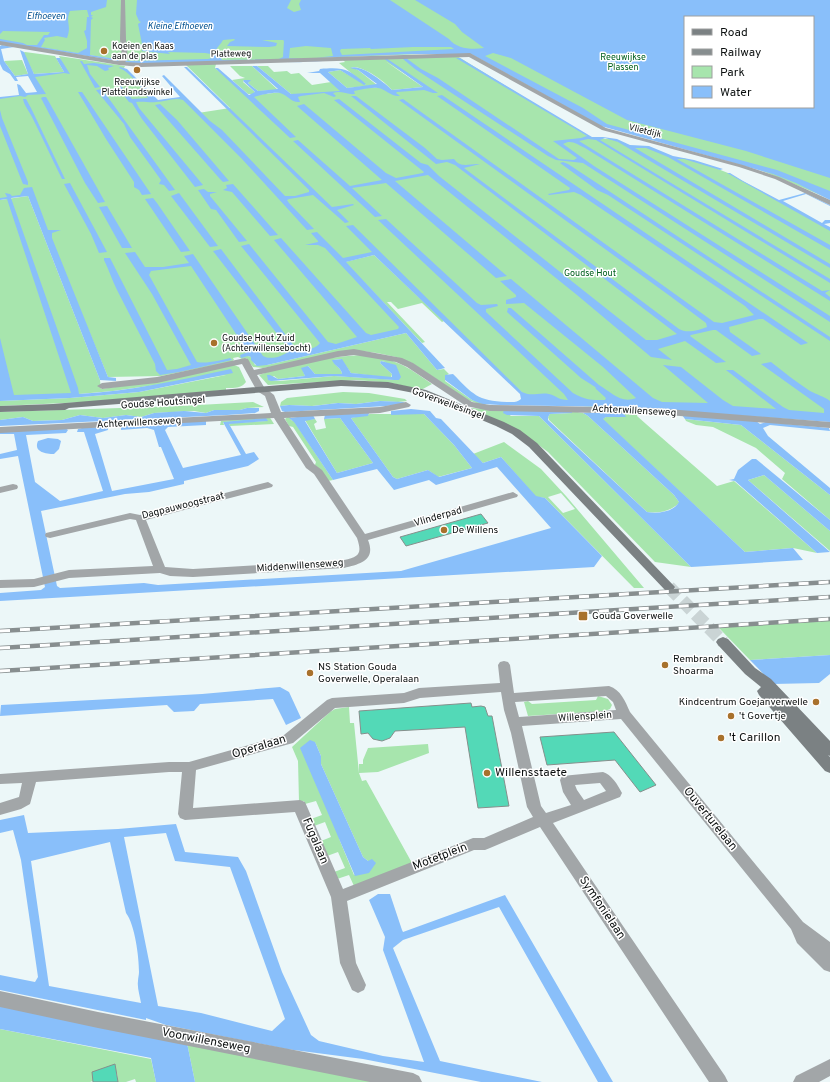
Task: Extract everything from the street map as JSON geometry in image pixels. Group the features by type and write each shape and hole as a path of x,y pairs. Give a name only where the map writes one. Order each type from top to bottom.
{"main road":[{"name":"Goverwellesingel","path":"265,392 334,389 376,391 399,394 446,409 520,442 549,462 669,587"},
{"name":"Goudse Houtsingel","path":"0,409 57,406 148,405 265,392"},
{"path":"723,642 750,670 766,683 830,750"},
{"path":"750,670 768,696 830,767"}],"street":[{"path":"121,62 125,57 123,39 123,0"},
{"name":"Platteweg","path":"0,43 141,65 258,63 465,54"},
{"name":"Vlietdijk","path":"465,54 481,60 604,129 741,166 777,178 830,203"},
{"name":"Achterwillenseweg","path":"252,373 354,352 385,356 399,360 469,404 490,408 655,411 830,425"},
{"path":"102,386 156,380 245,361 265,392 277,415"},
{"name":"Achterwillenseweg","path":"0,430 380,410 406,405"},
{"name":"Middenwillenseweg","path":"0,584 34,583 68,574 160,570 170,572 193,572 344,564 355,562 364,557 366,546 362,538 318,472 310,466 277,415"},
{"name":"Dagpauwoogstraat","path":"50,535 130,516 140,518 268,485"},
{"path":"0,490 13,487"},
{"name":"Vlinderpad","path":"362,538 513,495"},
{"path":"140,518 160,570"},
{"path":"504,666 510,710 515,722"},
{"name":"Willensplein","path":"507,692 610,691 618,699 624,714 515,722"},
{"name":"Operalaan","path":"0,779 169,767 189,767 288,739 332,703 404,698 419,693 507,692"},
{"name":"Ouverturelaan","path":"624,714 796,924 830,952"},
{"name":"Symfonielaan","path":"515,722 534,807 719,1082"},
{"name":"Fugalaan","path":"189,767 185,814 300,806 339,897 348,963 358,985"},
{"path":"0,809 16,805 25,800 30,777"},
{"name":"Motetplein","path":"339,897 473,844 485,844 542,820 581,807"},
{"name":"Ouverturelaan","path":"796,924 803,938 830,965"},
{"name":"Voorwillenseweg","path":"0,999 98,1020 413,1082"},
{"path":"802,1082 830,1067"}],"green space":[{"name":"Reeuwijkse Plassen","path":"0,0 830,0 830,199 743,163 607,126 471,52 225,62 133,62 0,41"},
{"path":"23,53 55,56 64,72 34,74"},
{"name":"Goudse Hout","path":"59,56 125,66 124,68 155,101 184,97 198,113 230,108 185,64 216,64 215,68 248,96 282,92 288,96 308,94 291,94 257,66 268,66 274,72 287,71 291,74 299,73 312,85 331,82 340,90 381,87 391,91 427,88 385,61 423,87 392,90 373,74 356,67 351,67 358,70 377,85 347,88 328,72 340,70 366,85 339,63 345,62 343,60 457,56 591,138 611,139 630,146 649,147 674,158 683,158 708,165 728,173 830,229 830,421 533,403 377,253 341,261 408,332 270,361 248,356 251,357 255,365 267,365 406,333 437,370 444,369 449,374 445,376 445,381 472,400 486,404 484,406 468,400 412,363 396,357 361,351 263,368 253,367 246,358 242,359 238,357 233,358 234,360 231,362 161,376 108,377 32,194 0,199 0,98 41,93 32,76 66,72"},
{"path":"22,60 28,74 15,76 4,61"},
{"path":"230,66 252,66 278,90 258,91 248,83 250,80 244,80 243,82 255,92 254,94 248,94 232,80 245,78 240,76"},
{"path":"28,196 100,380 101,389 152,382 234,365 239,367 246,382 239,387 226,388 226,390 86,402 0,406 0,401 70,398 139,392 226,375 113,391 79,394 0,396 0,200"},
{"path":"374,255 444,321 442,322 422,303 398,309 391,302 387,302 425,342 422,343 345,262"},
{"path":"364,355 393,361 408,368 432,384 421,390 392,383 356,380 268,385 259,375 297,364","holes":["341,359 351,373 391,378 392,374 380,363 381,361 385,362 399,380 334,376 280,381 268,380 274,376 278,379 305,376 303,371 308,366 315,374 342,374 341,370 333,360"]},
{"path":"343,392 369,393 405,399 407,401 380,401 356,404 338,403 312,406 280,406 281,402 287,398"},
{"path":"253,402 264,407 240,410 214,410 206,413 194,411 154,413 141,417 126,415 103,418 80,415 62,420 33,421 23,417 0,420 0,412"},
{"path":"471,408 504,410 511,416 539,416 691,567 655,562 548,452 532,440"},
{"path":"572,411 583,413 588,416 674,495 679,503 676,506 664,511 656,513 647,512 549,420 548,417 550,414 572,413"},
{"path":"623,411 638,413 637,416 717,486 734,481 817,553 793,548 745,552 602,419 606,417 625,417"},
{"path":"370,414 424,414 454,445 472,468 438,477 428,470 397,479 393,477 351,418"},
{"path":"290,415 291,420 294,421 333,480 328,481 315,465 316,462 293,427 289,426 285,419"},
{"path":"269,416 274,424 230,426 229,424 267,421 223,422 224,425 220,425 221,421"},
{"path":"340,418 373,463 337,473 305,420 315,419 317,422 314,424 316,430 326,428 324,419"},
{"path":"685,419 741,425 830,495 830,520 782,479 785,473 756,448 713,427 696,425 686,421"},
{"path":"504,442 541,469 566,496 644,588 634,588 545,498 536,497 501,457 483,463 473,454","holes":["561,493 575,509 563,513 548,497"]},
{"path":"764,475 830,531 830,551 748,480"},
{"path":"830,619 830,655 750,660 718,627"},
{"path":"598,696 608,699 612,705 610,709 605,711 528,716 524,702 528,701 532,704 596,700"},
{"path":"349,707 350,723 354,723 359,773 362,781 366,780 412,863 354,886 349,875 337,879 334,872 345,868 338,852 327,856 321,841 331,837 325,822 314,826 311,819 322,815 316,801 305,804 304,801 299,801 298,761 292,747 335,709","holes":["315,742 321,756 321,764 363,857 368,861 354,875 340,841"]},
{"path":"428,744 429,753 378,772 359,773 359,764 363,764 368,748"},
{"path":"0,1029 151,1059 156,1082 136,1082 135,1079 126,1082 118,1082 117,1073 90,1082 0,1082"},
{"path":"187,1043 378,1082 195,1082"}],"water":[{"name":"Reeuwijkse Plassen","path":"0,0 107,0 106,7 91,12 91,15 93,15 91,17 93,18 91,20 90,55 129,61 208,59 212,58 211,54 168,52 170,54 142,51 143,46 140,46 142,44 138,24 141,22 136,14 137,0 291,0 287,8 294,12 301,10 299,4 301,0 390,0 456,45 475,49 484,48 462,32 455,24 415,0 830,0 830,178 746,151 627,120 511,58 493,53 485,56 583,108 607,124 777,170 830,191 830,200 796,183 773,174 601,126 471,54 411,54 316,58 333,56 331,48 306,46 290,48 289,58 311,58 162,64 130,63 0,42 0,39 27,45 37,45 44,35 48,35 50,32 3,31 0,34","holes":["87,10 89,17 87,17 86,30 84,31 87,41 87,48 78,53 41,47 45,40 44,38 57,36 67,38 69,30 68,18 70,11","223,40 235,40 230,42 227,46 269,47 276,46 277,43 262,40 283,40 283,57 279,59 222,60 216,50","451,47 454,49 342,55 340,51 341,49"]},
{"path":"0,46 14,47 1,49 4,61 15,76 28,74 20,50 24,52 34,74 64,72 56,58 60,58 70,74 64,73 35,77 46,94 0,99 0,97 19,95 17,84 20,85 26,93 37,92 28,76 16,77 18,81 15,81 10,74 3,70 0,64"},
{"path":"399,56 386,58 438,93 424,90 397,92 396,93 400,96 397,96 381,89 369,88 354,91 355,94 336,92 333,93 336,96 334,97 324,93 301,96 298,97 300,102 294,101 280,93 271,93 254,97 296,137 290,138 215,68 218,68 249,95 255,92 243,81 244,80 251,80 248,83 258,91 278,89 252,66 257,66 291,94 340,91 320,73 307,73 328,68 335,68 350,72 366,84 364,85 340,70 328,72 347,88 377,84 358,70 350,68 354,67 360,68 372,74 392,90 423,87 383,58 283,63"},
{"path":"404,58 438,78 559,159 574,160 577,158 553,141 587,136 456,58 460,58 592,137 603,137 617,139 630,145 649,146 673,156 694,160 723,169 720,170 684,159 677,159 830,245 830,250 668,157 646,148 635,148 830,264 830,268 618,142 605,138 600,140 830,279 830,283 596,140 588,139 579,141 822,291 830,290 825,293 830,297 830,301 585,148 571,142 563,144 594,166 830,316 830,322 583,163 556,160 548,156 415,69 403,59"},
{"path":"80,61 84,64 94,63 114,66 105,71 97,66 87,65 90,74 100,87 95,88"},
{"path":"184,67 187,67 332,207 353,204 354,205 337,210 349,222 345,223 313,195 287,200 314,229 307,230 242,159 183,100 176,99 159,102 136,102 139,108 203,185 195,187 142,119 132,103 129,102 118,88 121,86 132,99 148,98 135,81 119,68 127,69 158,100 180,97 162,76 164,75 210,121 222,130 285,196 295,196 309,192 309,190"},
{"path":"102,89 175,190 169,191 164,185 159,184 161,180 130,137 124,124 96,90"},
{"path":"78,92 82,92 151,194 142,195 139,190 134,187 134,182"},
{"path":"442,95 808,343 801,345 763,319 759,319 729,327 730,332 761,354 752,356 716,330 713,330 690,336 726,362 716,363 685,341 658,349 672,360 651,357 577,295 428,175 395,181 507,276 496,278 386,183 352,188 382,216 375,217 293,141 298,140 350,186 382,180 297,106 304,104 386,173 396,178 424,172 334,100 339,99 421,163 428,165 439,176 646,340 657,340 677,334 455,165 447,162 436,164 351,96 356,96 425,148 437,159 454,159 463,165 480,164 464,168 679,329 689,331 707,327 706,323 670,296 399,100 403,99 714,322 722,323 754,315 745,306 581,195 574,192 549,195 548,194 569,190 570,188 437,96"},
{"path":"46,97 49,102 105,202 98,203 85,183 41,98"},
{"path":"23,99 26,99 31,108 65,179 62,179"},
{"path":"160,104 177,120 229,181 223,182 220,179 155,105"},
{"path":"0,110 28,185 23,184 0,126"},
{"path":"563,162 830,337 830,341 608,195 597,190 560,163"},
{"path":"727,173 730,173 779,200 805,193 830,205 806,194 783,201 822,223 825,220 830,220 830,223 824,224 830,227 830,231"},
{"path":"70,183 107,252 99,253 91,234 64,184"},
{"path":"233,184 278,235 270,236 232,192 223,190 227,188 226,185"},
{"path":"32,187 48,230 61,230 52,233 52,238 108,377 116,378 116,381 100,380 28,196 11,198 79,394 136,388 231,369 233,373 139,392 70,398 0,401 0,338 14,395 71,393 7,199 0,200 0,198 7,197 5,193 12,196 20,195 24,188"},
{"path":"204,189 208,192 217,192 210,194 210,196 247,241 239,242 216,210 211,209 198,190"},
{"path":"179,193 218,246 210,247 171,196"},
{"path":"153,198 190,251 181,252 145,199"},
{"path":"107,206 132,248 122,248 99,207"},
{"path":"386,219 477,303 481,305 497,304 498,306 486,309 486,312 573,393 577,395 592,400 605,400 606,398 603,392 581,378 507,312 508,308 511,308 599,385 621,398 636,398 603,367 524,303 506,304 506,300 516,297 516,295 500,281 511,279 653,398 662,402 708,403 663,365 681,367 723,400 733,406 776,409 726,370 733,370 789,410 824,413 824,409 761,364 771,362 810,391 830,401 830,422 626,407 482,404 472,400 445,380 445,375 453,374 466,387 482,398 507,402 516,402 521,399 520,394 374,255 346,262 445,368 437,370 406,333 257,366 251,360 251,357 248,356 241,358 240,355 248,352 191,266 151,271 149,275 197,362 209,362 230,358 232,360 160,375 156,371 155,364 117,290 104,260 104,258 110,258 167,370 191,365 152,294 125,253 135,252 145,267 163,267 189,263 184,256 193,254 263,356 269,358 288,352 288,348 213,251 221,249 297,350 306,350 316,347 320,343 241,246 249,244 328,342 336,344 357,337 274,240 281,238 366,333 371,335 398,329 399,327 325,248 318,245 305,245 318,242 311,233 317,232 343,258 372,252 346,226 353,225 522,392 529,394 549,394 568,400 564,394 378,220"},
{"path":"342,359 351,373 392,377 392,374 380,363 381,361 396,365 401,377 399,380 334,376 268,380 267,375 278,379 305,376 301,368 308,366 315,374 342,374 341,370 332,360"},
{"path":"380,401 405,402 386,406 285,412 282,411 280,406 313,406 338,403 356,404"},
{"path":"247,408 259,408 259,411 255,413 227,415 0,426 0,420 23,417 33,421 62,420 80,415 103,418 126,415 141,417 154,413 184,411 206,413 214,410 240,410"},
{"path":"411,409 430,411 436,418 441,419 483,463 501,457 536,496 545,498 602,556 594,567 0,601 0,593 41,590 45,587 18,456 0,459 0,454 17,450 14,434 0,434 0,431 65,428 68,430 66,433 26,435 35,482 60,501 103,491 84,432 77,432 78,429 108,427 108,430 95,434 112,491 174,479 161,447 159,447 154,430 147,428 121,430 121,427 124,425 206,421 206,425 168,427 165,430 183,468 241,455 223,422 266,418 268,421 229,424 246,454 254,452 259,459 248,466 184,481 184,484 149,492 125,494 41,511 57,586 60,588 144,583 158,585 401,571 551,528 497,467 436,485 429,480 394,490 377,469 333,480 294,422 289,418 313,415 315,419 305,421 337,473 373,463 340,418 324,419 325,415 369,413 368,416 351,418 393,477 397,479 428,470 439,477 472,468 454,445 424,414 391,415 391,411"},
{"path":"504,410 572,411 572,413 550,414 548,420 647,512 665,512 673,508 679,502 674,495 588,416 583,413 579,413 623,411 626,417 606,417 603,419 745,552 793,548 803,560 691,567 539,416 507,415 503,413"},
{"path":"682,415 756,421 760,424 766,422 829,428 830,431 770,425 763,428 768,436 830,488 830,495 741,425 685,419"},
{"path":"48,438 58,439 61,441 59,449 54,454 41,452 37,448 38,441"},
{"path":"752,459 756,459 830,520 830,531 764,475 748,480 830,552 817,553 735,481 729,480 734,479 738,470"},
{"path":"830,655 830,674 819,683 773,684 750,660"},
{"path":"280,687 289,692 301,718 286,725 273,699 200,704 194,711 174,712 167,705 0,716 1,705 202,694"},
{"path":"310,740 315,742 321,756 321,764 363,857 368,861 372,859 376,863 369,873 355,876 300,748"},
{"path":"24,815 28,833 118,829 176,824 185,852 238,857 246,871 282,972 311,1035 319,1041 383,1056 424,1062 383,950 385,937 369,900 378,894 390,894 403,932 505,895 613,1082 598,1082 499,907 403,940 393,948 440,1061 542,1082 481,1082 363,1059 286,1049 166,1025 146,1018 146,1020 0,990 0,975 35,982 38,977 21,860 13,830 0,833 0,820","holes":["166,833 175,861 230,867 285,1019 272,1031 201,1013 158,1006 124,837","110,842 126,913 132,925 136,941 139,966 138,986 141,1003 49,986 31,861"]},
{"path":"0,1004 187,1043 195,1082 156,1082 151,1058 0,1029"}],"building":[{"name":"De Willens","path":"481,514 488,523 406,546 400,537"},
{"name":"Willensstaete","path":"471,703 472,707 485,707 488,716 492,716 509,806 478,808 465,727 395,731 390,738 382,741 373,739 368,733 361,734 359,711"},
{"path":"614,732 656,785 640,792 615,760 547,765 540,737"},
{"path":"115,1064 118,1082 93,1082 92,1072"}],"waterway":[{"path":"597,388 607,397"}],"tunnel":[{"path":"669,587 723,642"}],"railway":[{"path":"0,631 830,582"},
{"path":"0,648 830,597"},
{"path":"0,671 830,619"}],"place":[{"name":"Koeien en Kaas aan de plas","path":"104,51"},
{"name":"Reeuwijkse Plattelandswinkel","path":"137,70"},
{"name":"Goudse Hout Zuid (Achterwillensebocht)","path":"214,343"},
{"name":"De Willens","path":"444,530"},
{"name":"Gouda Goverwelle","path":"583,616"},
{"name":"Rembrandt Shoarma","path":"665,665"},
{"name":"NS Station Gouda Goverwelle, Operalaan","path":"310,673"},
{"name":"Kindcentrum Goejanverwelle","path":"816,702"},
{"name":"'t Govertje","path":"731,716"},
{"name":"'t Carillon","path":"721,738"},
{"name":"Willensstaete","path":"487,773"}],"water label":[{"name":"Elfhoeven","path":"46,16"},
{"name":"Kleine Elfhoeven","path":"180,26"}]}
